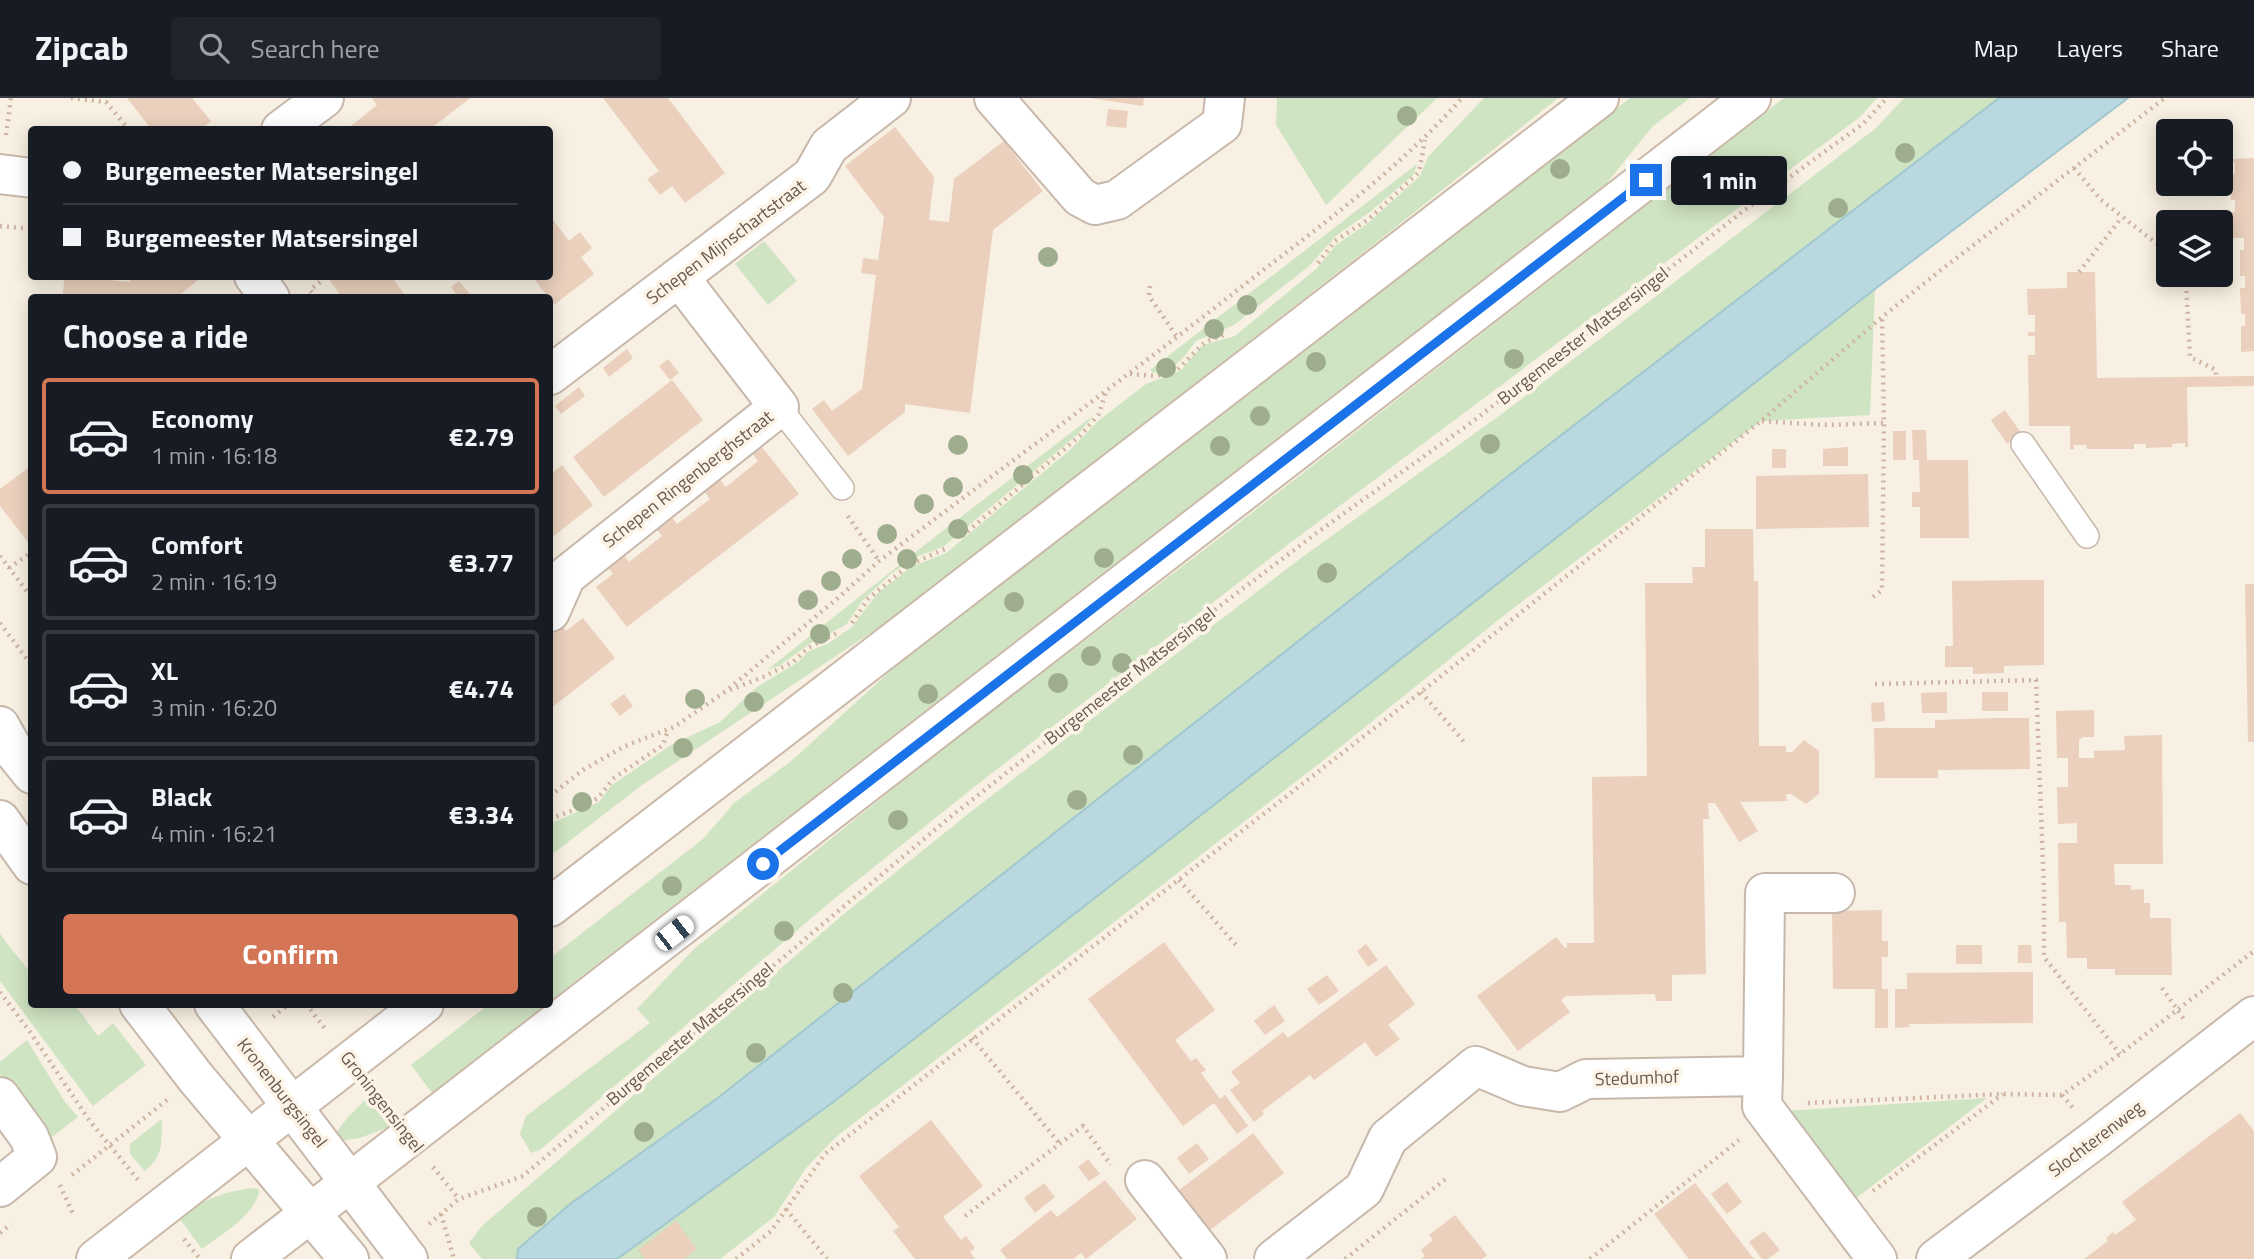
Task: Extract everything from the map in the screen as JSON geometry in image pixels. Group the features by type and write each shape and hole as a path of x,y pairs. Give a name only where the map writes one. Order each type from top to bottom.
{"street":[{"path":"286,126 324,98"},
{"name":"Schepen Mijnschartstraat","path":"553,373 812,176 829,146 891,98"},
{"path":"994,98 1080,197 1095,205 1117,200 1222,124 1225,98"},
{"path":"553,905 1599,98"},
{"path":"251,1259 1751,98"},
{"path":"0,174 28,178"},
{"name":"Schepen Ringenberghstraat","path":"553,605 566,576 779,407 680,277"},
{"path":"0,726 15,753 28,769"},
{"path":"0,820 28,858"},
{"path":"1835,893 1765,893 1765,1099 1877,1259"},
{"path":"142,1008 190,1070 349,1259"},
{"name":"Kronenburgsingel","path":"217,1008 351,1183"},
{"path":"96,1259 419,1008"},
{"name":"Slochterenweg","path":"1936,1259 2097,1139 2254,1016"},
{"name":"Stedumhof","path":"1275,1259 1364,1189 1388,1138 1476,1066 1522,1086 1560,1092 1586,1079 1765,1099"},
{"path":"0,1097 29,1137 37,1157 0,1187"},
{"path":"1145,1180 1207,1259"},
{"path":"351,1183 403,1252"}],"lane":[{"path":"1690,145 1724,98"},
{"path":"779,407 842,488"},
{"path":"2023,444 2087,536"}],"path":[{"path":"71,98 106,102 126,126"},
{"path":"553,794 583,769 614,752 669,729 726,691 879,561 1177,337 1384,175 1462,98"},
{"name":"Burgemeester Matsersingel","path":"403,1252 458,1199 523,1176 949,818 1210,613 1472,422 1746,209 1864,123 1887,98"},
{"path":"736,1259 771,1231 825,1154 1421,692 1761,421 1882,317 2165,98"},
{"path":"1318,264 1335,241 1369,219 1419,172 1425,137"},
{"path":"2074,168 2101,200 2156,243"},
{"path":"2079,272 2123,217"},
{"path":"0,226 28,229"},
{"path":"313,294 310,290 323,280"},
{"path":"1150,286 1149,296 1177,337"},
{"path":"2186,287 2190,357 2216,370 2216,377"},
{"path":"1873,597 1882,590 1882,317"},
{"path":"1129,373 1155,376 1177,370 1205,342 1238,330"},
{"path":"726,691 793,662 808,648 849,627 868,599 899,573 909,565 944,550 1003,504 1081,435 1100,415 1106,390"},
{"path":"1761,421 1823,425 1884,423"},
{"path":"842,488 849,517 879,561"},
{"path":"0,555 28,593"},
{"path":"9,568 28,555"},
{"path":"0,623 28,661"},
{"path":"1875,684 2036,680 2044,957 2120,1054"},
{"path":"1421,692 1466,744"},
{"path":"553,818 597,798 614,778 663,745 669,729"},
{"path":"1179,880 1236,945"},
{"path":"1590,1259 1765,1099 2062,1095 2254,951"},
{"path":"0,992 110,1145"},
{"name":"Groningensingel","path":"309,1008 458,1199"},
{"path":"972,1038 1060,1144"},
{"path":"1844,1213 2003,1094"},
{"path":"965,1216 1083,1126 1124,1182 1139,1171 1145,1180"},
{"path":"1345,1259 1447,1178"},
{"path":"60,1185 74,1216"},
{"path":"786,1209 827,1259"},
{"path":"441,1214 454,1259"}],"green space":[{"path":"1277,98 1437,98 1326,205 1276,125"},
{"path":"1484,98 1558,98 893,618 642,785 553,854 553,823 599,802 612,785 671,745 720,722 757,687 798,662 809,651 829,643 852,627 877,594 911,567 946,553 1070,450 1098,421 1146,384 1180,371 1203,345 1235,336 1317,268 1336,245 1367,224 1420,176 1428,157"},
{"path":"1630,98 1690,98 1653,126 1606,184 553,999 553,956 703,839 734,803 790,762 905,658"},
{"path":"1784,98 1877,98 1860,117 1286,546 978,784 829,903 540,1150 531,1153 520,1134 526,1116 650,1023 637,1009 693,950 946,746 1217,540"},
{"path":"1904,98 1999,98 1503,480 719,1097 570,1204 518,1249 517,1259 482,1259 469,1243 482,1226 845,913 968,814 1301,558 1503,413 1876,128"},
{"path":"1417,164 1414,174 1370,212 1337,235 1308,267 1234,325 1196,341 1172,368 1153,373 1150,370"},
{"path":"764,241 797,281 768,305 735,264"},
{"path":"1875,289 1870,415 1761,421 1502,617 1329,756 836,1137 806,1168 774,1217 720,1259 617,1259 832,1103"},
{"path":"1094,415 1078,434 943,547 913,558 891,574 863,600 846,625 811,643 779,666 767,670 936,536"},
{"path":"0,934 28,970 28,1008 77,1008 98,1036 113,1023 146,1065 93,1106 0,981"},
{"path":"484,1008 541,1008 432,1093 411,1065"},
{"path":"27,1040 65,1102 78,1117 48,1140 45,1131 0,1074 0,1062"},
{"path":"368,1097 392,1126 360,1138 339,1141 335,1134"},
{"path":"1987,1098 1851,1202 1784,1111"},
{"path":"160,1120 160,1149 156,1159 145,1171 130,1154 130,1144"},
{"path":"252,1188 258,1189 259,1192 251,1209 202,1249 179,1218 213,1198"}],"water":[{"path":"1999,98 2128,98 1875,289 832,1103 617,1259 517,1259 518,1249 570,1204 719,1097 1503,480"}],"building":[{"path":"127,98 192,98 211,121 205,126 149,126"},
{"path":"372,98 470,98 434,126 351,126 377,105"},
{"path":"603,98 668,98 725,173 685,203 672,186 660,195 647,179 659,171"},
{"path":"1090,98 1144,98 1143,106"},
{"path":"1108,109 1128,111 1126,128 1106,126"},
{"path":"895,127 934,177 929,220 949,222 954,179 1004,141 1043,191 993,230 970,413 905,404 905,412 848,456 812,409 824,400 832,411 862,389 876,275 861,273 863,258 878,260 884,217 845,166"},
{"path":"2254,158 2254,351 2241,352 2241,326 2245,326 2245,314 2241,314 2240,288 2245,288 2245,276 2240,276 2240,250 2244,250 2244,238 2233,238 2235,200 2231,200 2231,196 2233,196 2235,174 2233,159"},
{"path":"553,220 569,241 580,232 592,248 581,257 594,274 554,305 553,294 546,294 535,280 553,280"},
{"path":"2067,272 2095,272 2097,378 2254,376 2254,386 2187,387 2188,447 2185,447 2185,443 2172,444 2172,447 2146,448 2146,444 2134,444 2134,449 2087,449 2086,445 2074,445 2074,449 2070,449 2070,426 2029,426 2028,355 2035,355 2035,336 2028,336 2028,332 2035,332 2035,315 2028,315 2027,289 2067,288"},
{"path":"64,280 198,280 181,294 63,294"},
{"path":"394,280 404,294 340,294 330,281"},
{"path":"459,281 470,294 456,294 451,287"},
{"path":"627,349 633,358 609,377 603,368"},
{"path":"668,359 679,373 670,380 659,366"},
{"path":"672,380 703,420 604,497 573,457"},
{"path":"579,387 585,396 561,414 555,406"},
{"path":"2005,410 2021,433 2007,444 1991,420"},
{"path":"1912,430 1926,430 1927,460 1968,460 1969,538 1920,538 1920,507 1912,507 1912,492 1920,492 1919,460 1913,460"},
{"path":"1893,431 1906,431 1906,460 1893,460"},
{"path":"758,442 799,494 627,627 596,587 613,574 604,562 620,550 629,562 662,536 652,524 668,512 677,524 710,499 701,487 716,475 726,487 758,461 749,449"},
{"path":"1848,447 1848,466 1823,466 1823,449"},
{"path":"1772,449 1786,449 1786,468 1772,468"},
{"path":"562,465 593,505 553,537 553,472"},
{"path":"28,468 28,542 0,506 0,489"},
{"path":"1868,474 1869,527 1756,529 1756,476"},
{"path":"1705,529 1753,529 1754,581 1758,581 1759,746 1786,746 1786,752 1792,752 1804,740 1819,751 1819,794 1806,804 1791,794 1786,794 1787,801 1740,802 1758,831 1739,842 1715,803 1708,803 1709,819 1703,819 1706,974 1672,975 1672,1001 1656,1001 1655,994 1566,996 1561,1000 1570,1012 1518,1051 1477,996 1556,937 1565,948 1567,943 1594,943 1592,777 1647,776 1645,583 1693,583 1692,567 1705,567"},
{"path":"2044,580 2044,665 2004,666 2004,673 1973,674 1973,667 1945,667 1945,646 1953,646 1952,581"},
{"path":"2245,584 2254,584 2254,742 2248,742"},
{"path":"583,618 615,658 553,707 553,623 557,620 566,631"},
{"path":"1947,692 1947,713 1922,713 1921,693"},
{"path":"1982,692 2008,692 2008,711 1982,711"},
{"path":"624,694 633,706 620,716 610,704"},
{"path":"1884,702 1885,721 1872,722 1871,703"},
{"path":"2094,710 2094,737 2083,737 2079,740 2079,758 2094,758 2094,751 2125,750 2124,736 2162,735 2163,864 2114,864 2115,885 2131,885 2131,890 2144,889 2144,903 2150,903 2150,918 2171,918 2172,975 2115,975 2115,969 2087,969 2087,958 2067,958 2066,922 2059,922 2058,843 2077,843 2077,823 2058,824 2057,787 2068,787 2068,758 2057,758 2056,711"},
{"path":"2029,718 2030,769 1938,770 1938,778 1875,778 1874,728 1935,728 1935,720"},
{"path":"1882,910 1882,941 1888,941 1888,957 1882,957 1882,989 1888,989 1888,1028 1875,1028 1875,989 1833,989 1832,911"},
{"path":"1164,942 1215,1010 1175,1040 1191,1061 1196,1058 1206,1070 1201,1073 1220,1099 1225,1095 1248,1126 1237,1134 1214,1103 1183,1126 1088,999"},
{"path":"1366,944 1378,960 1368,967 1357,951"},
{"path":"1956,945 1982,945 1982,964 1956,964"},
{"path":"2018,945 2031,945 2032,963 2018,963"},
{"path":"1386,965 1415,1004 1388,1025 1400,1039 1376,1057 1365,1042 1314,1080 1310,1075 1262,1111 1264,1114 1254,1122 1230,1090 1240,1083 1231,1072 1283,1032 1288,1038"},
{"path":"2033,972 2033,1023 1909,1024 1909,1027 1895,1028 1895,989 1907,989 1907,973"},
{"path":"1327,975 1339,991 1319,1005 1307,989"},
{"path":"1274,1005 1285,1021 1265,1035 1254,1021"},
{"path":"2240,1113 2254,1131 2254,1259 2084,1259 2108,1241 2106,1238 2113,1232 2115,1235 2136,1220 2122,1202"},
{"path":"931,1120 983,1186 943,1217 961,1240 966,1236 975,1248 970,1252 975,1259 915,1259 893,1231 899,1227 859,1176"},
{"path":"1253,1133 1284,1173 1209,1231 1178,1191"},
{"path":"1197,1143 1209,1159 1189,1174 1177,1158"},
{"path":"1088,1159 1100,1174 1089,1181 1078,1167"},
{"path":"1105,1180 1137,1219 1086,1259 1081,1253 1073,1259 1007,1259 1000,1250 1051,1210 1057,1217"},
{"path":"1727,1182 1742,1202 1727,1214 1711,1194"},
{"path":"1044,1183 1055,1197 1035,1213 1024,1198"},
{"path":"1695,1183 1754,1259 1689,1259 1654,1214"},
{"path":"1455,1215 1487,1255 1482,1259 1421,1259 1425,1256 1421,1250 1433,1240 1429,1235"},
{"path":"676,1221 697,1249 684,1259 645,1259 638,1250"},
{"path":"1764,1231 1780,1250 1768,1259 1762,1259 1749,1242"}],"route":[{"path":"763,864 1646,180"}]}
